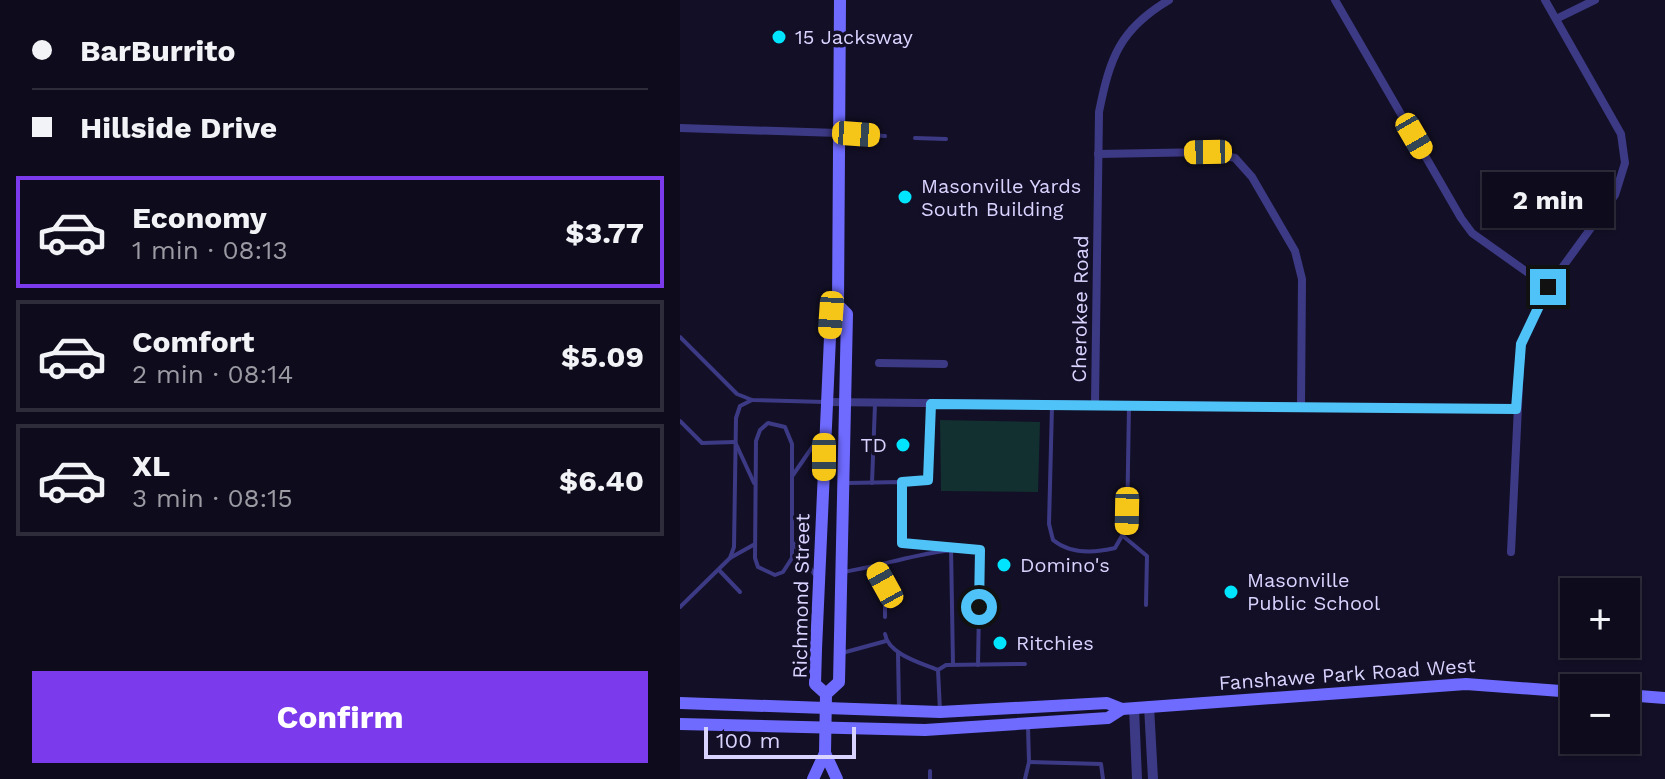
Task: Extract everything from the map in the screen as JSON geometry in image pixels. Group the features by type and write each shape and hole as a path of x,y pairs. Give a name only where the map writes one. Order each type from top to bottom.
{"main road":[{"name":"Richmond Street","path":"826,694 815,684 825,402 831,315 838,305 840,0"},
{"name":"Richmond Street","path":"837,779 825,753 825,708 826,694 839,682 847,314 838,305"},
{"name":"Fanshawe Park Road West","path":"680,703 940,712 1107,703 1128,708 1466,684 1560,691"},
{"path":"1640,696 1665,698"},
{"name":"Fanshawe Park Road West","path":"680,724 925,730 1108,718 1128,708"},
{"name":"Richmond Street","path":"813,779 825,753"}],"street":[{"name":"Cherokee Road","path":"1095,404 1099,112 1108,69 1120,43 1144,15 1169,0"},
{"path":"1335,0 1472,233 1548,287"},
{"path":"1511,552 1521,344 1548,287 1615,195 1625,163 1621,134 1545,0"},
{"path":"1556,19 1595,0"},
{"path":"680,128 838,133"},
{"path":"1098,154 1208,152 1235,158 1252,177 1295,251 1302,279 1301,406"},
{"path":"879,363 944,364"},
{"path":"825,402 1516,409"},
{"path":"1149,706 1153,779"},
{"path":"1128,708 1137,779"}],"lane":[{"path":"838,133 885,136"},
{"path":"915,138 946,139"},
{"path":"680,337 737,394 752,400 825,402"},
{"path":"730,558 734,547 735,442 740,406 752,400"},
{"path":"872,483 875,404"},
{"path":"843,483 928,480 931,404"},
{"path":"1052,406 1049,524 1053,540 1071,550 1103,551 1115,548 1127,527 1129,405"},
{"path":"680,421 702,443 735,442"},
{"path":"768,423 785,427 790,434 792,541 788,566 775,575 758,567 755,485 756,441 760,430 768,423"},
{"path":"792,477 824,430"},
{"path":"735,442 755,485"},
{"path":"902,482 902,543 980,550 978,665"},
{"path":"1123,536 1147,556 1146,605"},
{"path":"792,541 819,580"},
{"path":"680,607 730,558 755,544"},
{"path":"841,573 876,569 951,547"},
{"path":"951,547 953,665"},
{"path":"876,569 885,585 885,617"},
{"path":"719,570 740,592"},
{"path":"885,634 886,641 898,652 938,670 953,665 1025,664"},
{"path":"839,653 886,641"},
{"path":"898,652 899,711"},
{"path":"938,670 940,712"},
{"path":"1025,779 1029,762 1027,723"},
{"path":"1029,762 1101,764 1103,779"},
{"path":"930,771 930,779"}],"green space":[{"path":"940,420 1040,422 1038,492 941,491"}],"place":[{"name":"15 Jacksway","path":"779,37"},
{"name":"Masonville Yards South Building","path":"905,197"},
{"name":"TD","path":"903,445"},
{"name":"Domino's","path":"1004,565"},
{"name":"Masonville Public School","path":"1231,592"},
{"name":"Ritchies","path":"1000,643"}],"route":[{"path":"979,607 980,550 902,543 902,482 928,480 931,404 1516,409 1521,344 1532,315 1548,287"}]}
